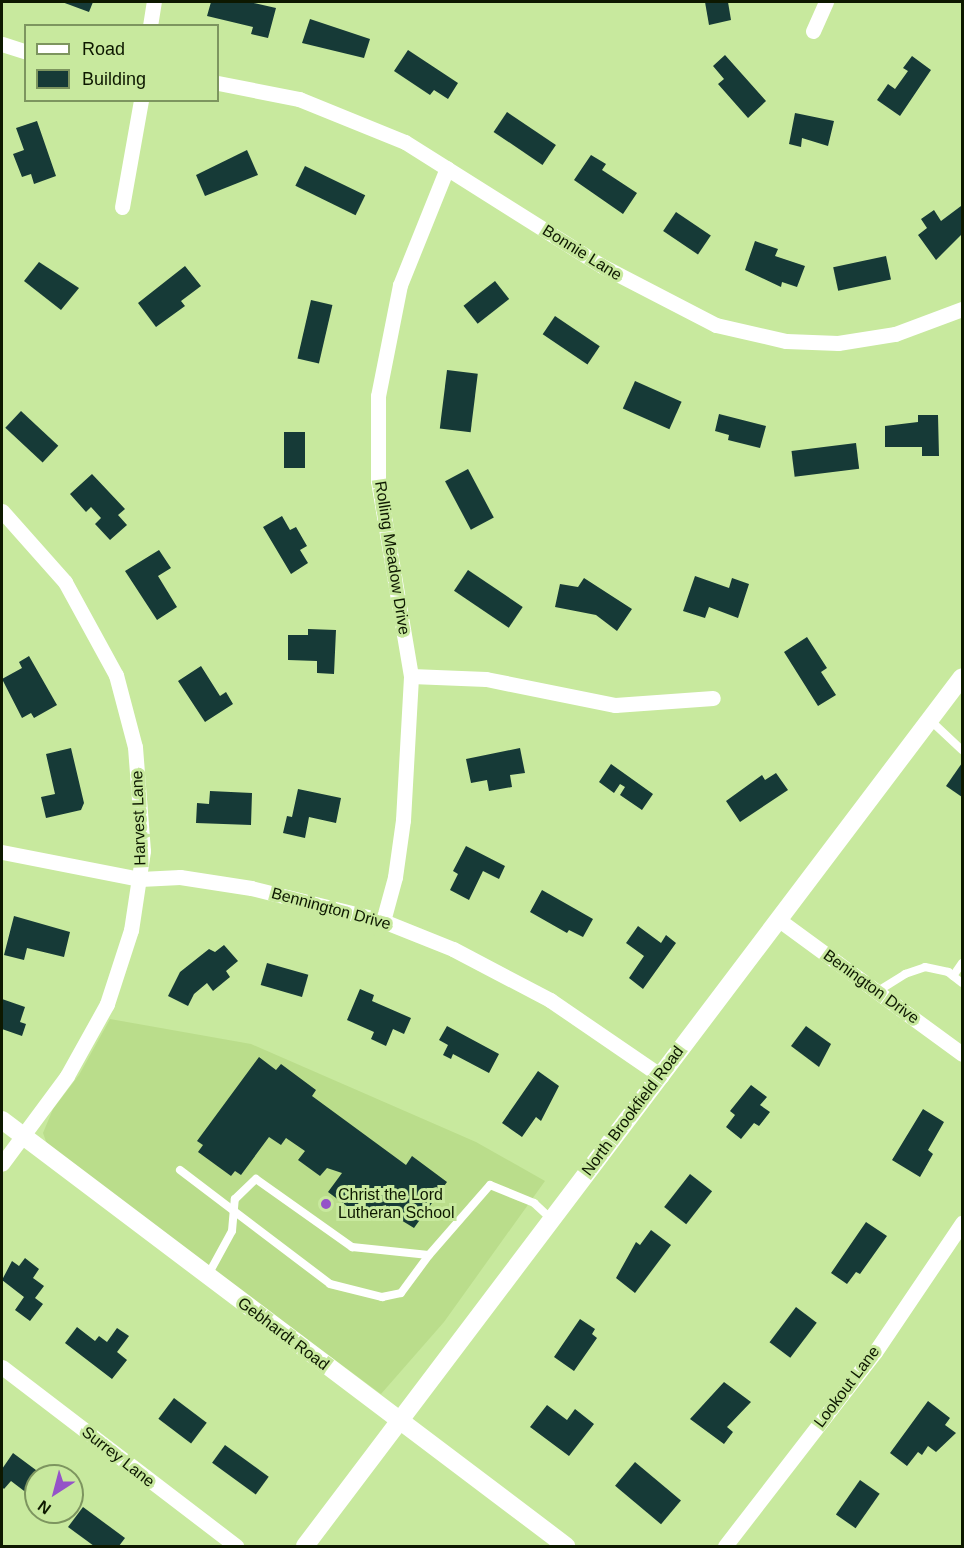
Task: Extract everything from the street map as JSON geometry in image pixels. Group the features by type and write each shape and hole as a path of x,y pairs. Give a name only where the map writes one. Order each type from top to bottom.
{"street":[{"path":"150,24 154,2"},
{"path":"813,31 826,2"},
{"path":"2,44 24,51"},
{"name":"Bonnie Lane","path":"219,83 299,99 360,121 447,168 611,271 696,317 737,332 786,341 838,343 895,334 963,309"},
{"path":"122,207 141,102"},
{"name":"Rolling Meadow Drive","path":"383,921 395,877 403,820 411,676 378,481 378,396 400,285 447,168"},
{"name":"Harvest Lane","path":"2,511 65,582 116,675 140,780 140,879 131,930 107,1004 67,1076 2,1164"},
{"path":"411,676 486,679 615,705 713,698"},
{"name":"North Brookfield Road","path":"305,1546 963,677"},
{"name":"Bennington Drive","path":"2,852 140,879 180,877 251,888 383,921 463,954 550,1000 661,1076"},
{"name":"Benington Drive","path":"779,920 963,1054"},
{"name":"Gebhardt Road","path":"2,1120 566,1546"},
{"name":"Lookout Lane","path":"725,1546 875,1352 963,1223"},
{"name":"Surrey Lane","path":"2,1367 236,1546"}],"lane":[{"path":"930,720 963,750"},
{"path":"953,976 963,963"},
{"path":"878,992 905,974 925,968 953,976 963,983"},
{"path":"180,1170 330,1284 382,1297 401,1293 429,1255 490,1185 534,1203 551,1219"},
{"path":"207,1276 232,1231 234,1199 256,1179 352,1247 429,1255"}],"shaded area":[{"name":"Christ the Lord Lutheran School","path":"110,1019 251,1044 476,1142 545,1181 444,1322 381,1394 48,1147 43,1133 53,1109 79,1075"}],"building":[{"path":"62,2 93,2 89,12"},
{"path":"211,2 249,2 276,8 268,38 251,34 253,27 207,16"},
{"path":"705,2 728,2 731,20 709,25"},
{"path":"310,19 370,39 364,58 302,43"},
{"path":"408,50 458,83 448,99 434,90 430,95 394,71"},
{"path":"725,55 766,101 748,118 718,84 724,79 713,66"},
{"path":"912,56 931,70 900,116 877,100 888,84 895,89 908,71 903,68"},
{"path":"507,112 556,145 542,165 494,132"},
{"path":"795,113 834,121 828,146 802,138 801,147 789,144"},
{"path":"37,121 56,176 34,184 31,174 22,177 13,154 24,150 16,128"},
{"path":"247,150 258,175 205,196 196,175"},
{"path":"591,155 606,164 602,170 637,193 623,214 574,180"},
{"path":"305,166 365,195 356,215 295,186"},
{"path":"961,206 962,234 936,260 918,235 927,228 921,219 934,210 941,221"},
{"path":"676,212 711,235 698,255 663,231"},
{"path":"755,241 778,249 775,256 805,266 797,287 782,282 781,287 745,270"},
{"path":"886,256 891,279 838,291 833,267"},
{"path":"39,262 79,288 61,310 24,281"},
{"path":"185,266 201,286 181,301 185,306 156,327 138,303"},
{"path":"495,281 509,299 478,324 463,306"},
{"path":"311,300 332,305 319,363 298,358"},
{"path":"555,316 600,346 587,364 543,334"},
{"path":"447,370 478,374 471,432 440,429"},
{"path":"635,381 682,402 669,429 623,408"},
{"path":"21,411 58,446 43,463 5,428"},
{"path":"719,414 766,426 760,448 728,440 729,435 715,431"},
{"path":"918,415 938,415 939,456 922,456 922,447 885,447 885,426 918,422"},
{"path":"284,432 305,432 305,468 284,468"},
{"path":"856,443 859,469 795,477 791,451"},
{"path":"468,469 494,518 471,530 445,481"},
{"path":"92,474 125,509 118,515 127,525 110,540 95,524 101,518 91,507 86,512 70,494"},
{"path":"282,516 290,530 296,527 307,546 300,550 308,563 291,574 263,527"},
{"path":"159,550 171,568 158,576 177,607 157,620 125,571"},
{"path":"468,570 523,607 509,628 454,591"},
{"path":"695,576 729,588 732,578 749,584 738,618 709,607 705,618 683,611"},
{"path":"584,578 632,609 617,631 596,615 555,607 560,584 578,587"},
{"path":"308,629 336,630 334,674 317,673 317,661 288,660 288,635 308,635"},
{"path":"807,637 827,668 821,672 836,695 818,706 784,652"},
{"path":"29,656 57,705 34,718 31,713 22,718 2,679 22,668 19,662"},
{"path":"201,666 220,696 226,692 233,704 205,722 178,681"},
{"path":"71,748 84,803 81,810 46,818 41,797 55,794 46,754"},
{"path":"520,748 525,773 510,775 512,787 489,791 487,780 471,783 466,759"},
{"path":"962,763 962,797 946,786"},
{"path":"611,764 653,794 642,810 620,795 625,787 620,784 614,793 599,782"},
{"path":"776,773 788,790 740,822 726,801 762,775 765,780"},
{"path":"298,789 341,798 336,823 309,817 305,838 283,833 287,816 292,817"},
{"path":"210,791 252,793 251,825 196,823 197,803 209,804"},
{"path":"466,846 505,866 499,879 483,871 469,900 450,890 458,874 453,871"},
{"path":"542,890 593,919 583,937 569,930 567,933 530,912"},
{"path":"14,916 70,932 64,957 27,948 24,960 4,955"},
{"path":"638,926 661,943 666,935 676,943 643,989 629,978 644,956 626,943"},
{"path":"224,945 238,961 226,971 230,977 213,991 207,983 194,994 188,1006 168,996 180,972 209,949 215,952"},
{"path":"267,963 308,975 302,997 261,985"},
{"path":"360,989 374,995 372,1001 411,1018 404,1034 393,1029 386,1046 371,1039 374,1032 347,1020"},
{"path":"2,999 25,1007 20,1022 26,1024 22,1036 2,1029"},
{"path":"447,1026 499,1054 489,1073 453,1054 451,1059 443,1055 448,1045 439,1040"},
{"path":"806,1026 831,1044 819,1067 791,1046"},
{"path":"259,1057 276,1070 281,1064 316,1090 312,1096 406,1165 412,1156 447,1182 414,1228 378,1206 367,1221 328,1192 342,1173 327,1168 320,1176 298,1160 305,1151 286,1138 281,1145 269,1137 241,1175 235,1171 231,1176 198,1152 203,1145 197,1141"},
{"path":"538,1071 559,1086 541,1121 536,1117 522,1137 502,1123"},
{"path":"751,1085 767,1097 760,1105 770,1112 759,1126 754,1123 741,1139 726,1127 735,1115 730,1111"},
{"path":"923,1109 944,1122 928,1150 933,1154 920,1177 892,1160"},
{"path":"690,1174 712,1191 686,1224 664,1207"},
{"path":"866,1222 887,1236 860,1274 856,1272 847,1284 831,1273"},
{"path":"651,1230 671,1245 635,1293 616,1278 636,1242 640,1245"},
{"path":"25,1258 39,1269 33,1278 44,1286 35,1298 43,1304 30,1321 15,1310 24,1297 2,1280 12,1261 19,1266"},
{"path":"796,1307 817,1323 790,1358 770,1342"},
{"path":"580,1319 595,1329 592,1334 597,1338 574,1371 554,1357"},
{"path":"77,1327 95,1341 99,1336 107,1342 117,1328 129,1336 117,1352 127,1360 112,1379 65,1343"},
{"path":"724,1382 751,1402 727,1427 733,1432 724,1444 690,1419"},
{"path":"174,1398 207,1423 191,1443 158,1419"},
{"path":"928,1401 950,1418 945,1425 956,1433 936,1452 928,1446 922,1455 918,1452 907,1466 890,1453"},
{"path":"547,1405 567,1420 575,1409 594,1424 569,1456 530,1427"},
{"path":"225,1445 269,1477 256,1495 212,1463"},
{"path":"13,1453 28,1464 24,1464 24,1491 11,1481 4,1489 2,1469"},
{"path":"635,1462 681,1501 661,1524 615,1486"},
{"path":"860,1480 880,1494 856,1528 836,1514"},
{"path":"84,1508 125,1538 119,1546 94,1546 68,1527 70,1524 84,1524"}],"place":[{"name":"Christ the Lord Lutheran School","path":"326,1204"}]}
